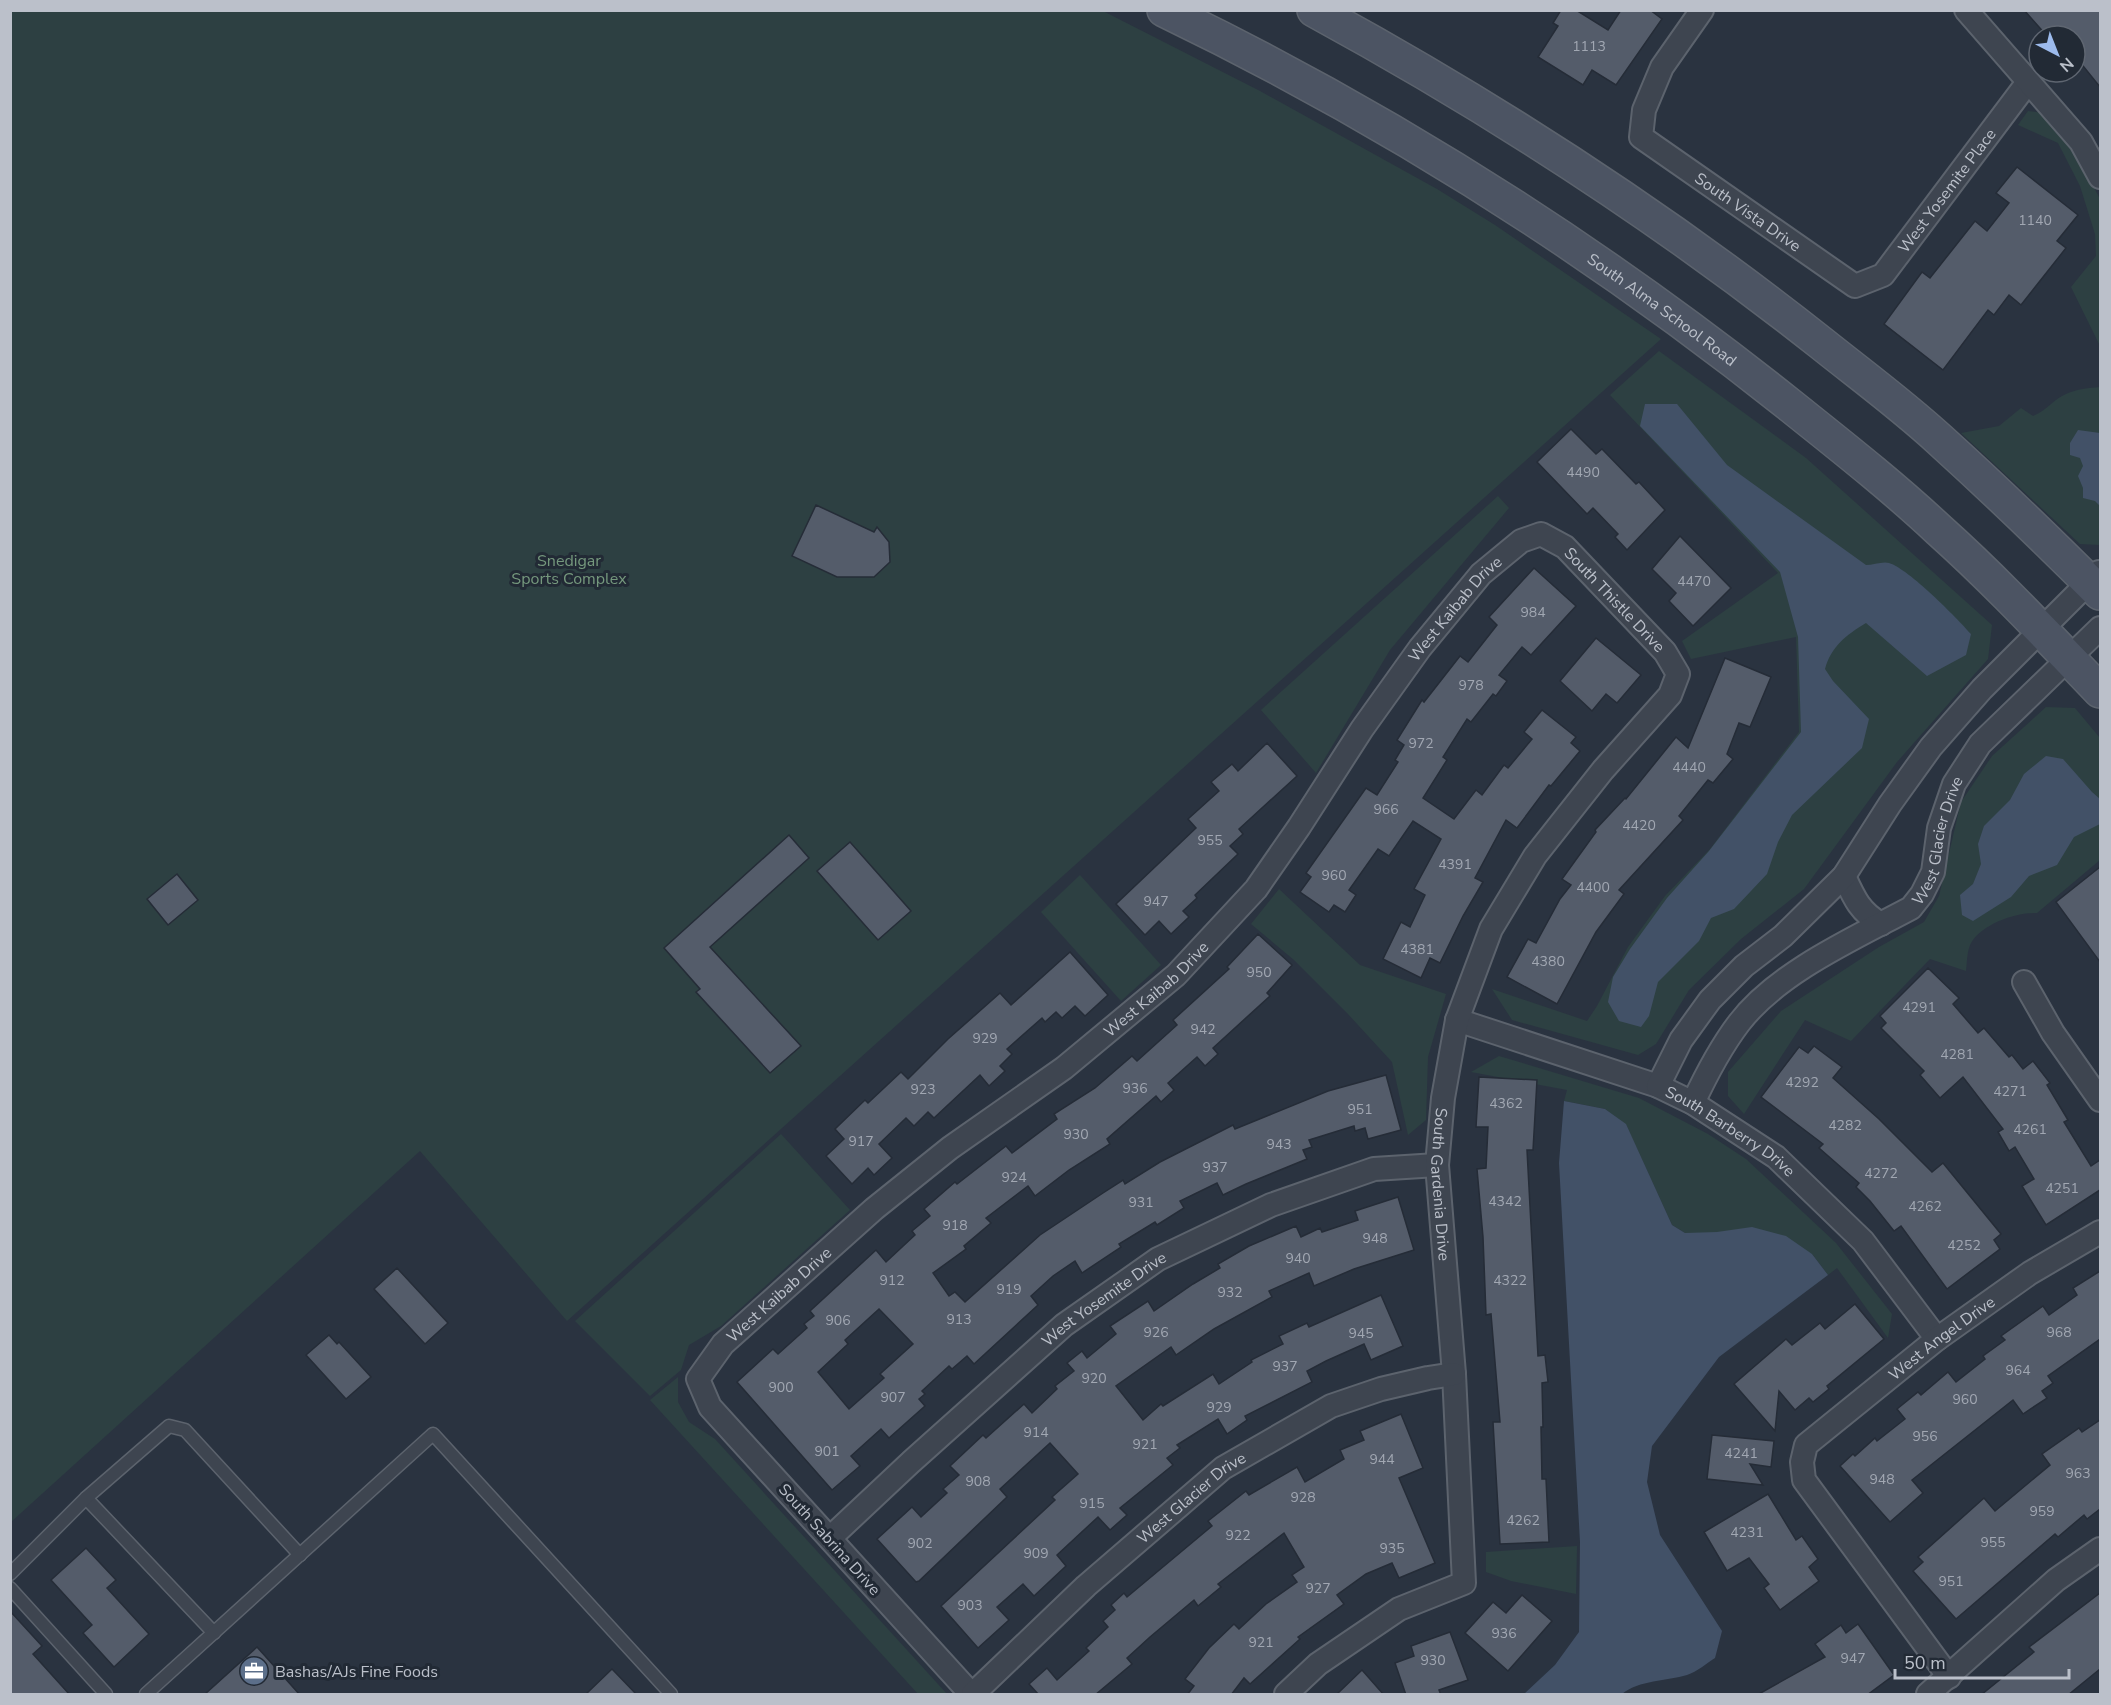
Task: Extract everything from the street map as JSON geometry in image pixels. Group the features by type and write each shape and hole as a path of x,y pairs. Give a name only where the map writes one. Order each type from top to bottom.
{"main road":[{"name":"South Alma School Road","path":"1164,10 1322,91 1443,161 1561,236 1630,284 1726,354 1855,457 1939,529 2043,630 2100,691"},
{"path":"1314,10 1487,110 1581,169 1676,234 1787,316 1901,406 2097,582"}],"street":[{"name":"South Vista Drive","path":"1702,10 1662,67 1644,110 1641,137 1855,286"},
{"path":"1966,10 2027,81"},
{"name":"West Yosemite Place","path":"1855,286 1883,275 2027,83"},
{"path":"2030,84 2081,142 2100,177"},
{"name":"South Thistle Drive","path":"1541,534 1565,548 1665,652 1678,674"},
{"name":"West Kaibab Drive","path":"698,1379 723,1344 874,1209 950,1148 1064,1068 1176,975 1256,889 1362,729 1420,648 1481,574 1521,541 1541,534"},
{"path":"1658,1086 1681,1040 1710,1000 1744,966 1783,936 1844,876 1890,804 1931,747 1982,689 2097,582"},
{"name":"West Glacier Drive","path":"1693,1103 1711,1066 1740,1022 1776,987 1812,962 1911,908 1922,894 1933,872 1939,828 1954,784 1980,744 2100,628"},
{"name":"South Gardenia Drive","path":"1286,1695 1318,1664 1399,1609 1464,1583 1454,1374 1437,1166 1443,1098 1457,1020 1491,929 1535,856 1604,770 1670,694 1678,674"},
{"path":"1844,876 1853,896 1868,916 1881,924"},
{"path":"2024,982 2053,1033 2100,1100"},
{"name":"South Barberry Drive","path":"1457,1020 1658,1086 1693,1103 1776,1157 1863,1240 1937,1340"},
{"name":"West Yosemite Drive","path":"830,1538 1064,1325 1158,1258 1270,1204 1374,1169 1437,1166"},
{"name":"West Angel Drive","path":"1949,1677 1804,1480 1802,1462 1806,1445 1937,1340 2030,1273 2100,1232"},
{"name":"West Glacier Drive","path":"972,1695 1086,1586 1223,1468 1331,1406 1381,1389 1428,1377 1454,1374"},
{"name":"South Sabrina Drive","path":"698,1379 710,1407 972,1695"},
{"path":"1928,1695 2056,1580 2100,1549"}],"lane":[{"path":"10,1574 86,1498 169,1426 185,1430 300,1555"},
{"path":"146,1695 433,1434 671,1695"},
{"path":"86,1498 214,1633"},
{"path":"10,1588 106,1695"}],"green space":[{"name":"Snedigar Sports Complex","path":"10,11 1103,11 1260,91 1437,189 1495,225 1661,339 567,1321 420,1151 11,1522"},
{"path":"2028,111 2046,113 2071,144 2100,199 2100,346 2071,287 2096,256 2095,234 2080,186 2058,143 2018,125"},
{"path":"1659,351 1806,458 1992,625 1988,659 1897,762 1804,889 1741,939 1689,990 1656,1044 1638,1055 1512,1020 1492,989 1587,1021 1628,947 1665,896 1710,849 1799,732 1796,637 1691,659 1682,641 1778,573 1610,395"},
{"path":"2100,387 2100,545 2080,544 1961,433 1999,426 2021,408 2033,416 2066,394"},
{"path":"1498,496 1509,508 1390,650 1316,773 1261,710"},
{"path":"2046,707 2075,708 2100,738 2100,860 2037,913 2000,920 1983,930 1971,943 1966,971 1930,959 1851,1041 1805,1020 1744,1114 1728,1096 1728,1072 1781,1011 1879,947 1924,922 1939,896 1961,802 1992,756"},
{"path":"1080,875 1161,965 1121,1001 1041,912"},
{"path":"1279,889 1360,965 1446,994 1428,1057 1426,1120 1408,1135 1392,1062 1294,960 1251,924"},
{"path":"1499,1056 1639,1098 1708,1134 1746,1159 1836,1243 1892,1314 1888,1338 1837,1268 1828,1275 1812,1254 1707,1233 1685,1233 1672,1225 1626,1125 1605,1109 1564,1101 1567,1090 1471,1072"},
{"path":"781,1134 850,1210 721,1326 689,1345 681,1370 650,1396 575,1321"},
{"path":"678,1377 678,1402 689,1422 715,1439 947,1694 918,1694 650,1400"},
{"path":"1577,1546 1576,1594 1511,1581 1486,1572 1486,1552"}],"water":[{"path":"1645,404 1677,404 1727,465 1866,565 1884,562 1898,567 1944,606 1971,634 1966,655 1927,676 1866,623 1835,648 1825,669 1833,681 1869,719 1862,748 1792,815 1778,842 1767,874 1734,909 1711,918 1699,941 1658,982 1649,1016 1641,1027 1619,1021 1608,1002 1613,977 1667,898 1709,851 1801,732 1798,637 1780,572 1640,426"},
{"path":"2078,430 2100,433 2100,506 2095,501 2083,498 2083,488 2078,476 2083,466 2080,458 2070,455 2070,443"},
{"path":"2046,756 2063,759 2100,799 2100,824 2074,837 2057,865 2029,876 2011,897 1973,921 1962,915 1960,895 1973,884 1981,864 1978,844 1984,826 2010,800 2024,774"},
{"path":"1564,1101 1605,1109 1626,1124 1672,1225 1685,1233 1717,1232 1752,1227 1786,1236 1812,1254 1828,1275 1719,1357 1652,1446 1647,1482 1660,1535 1722,1631 1715,1658 1698,1670 1687,1675 1637,1686 1622,1694 1524,1694 1555,1665 1579,1632 1580,1542 1559,1163"}],"building":[{"path":"1561,10 1576,10 1608,30 1621,10 1650,10 1662,19 1616,85 1592,70 1583,85 1538,57 1558,26 1553,23"},
{"path":"2024,10 2100,10 2100,87 2087,71 2087,24 2036,24"},
{"path":"2017,167 2078,215 2057,241 2066,248 2021,305 2009,295 1994,315 1988,310 1943,370 1884,324 1922,272 1930,278 1975,221 1987,231 2009,203 1996,193"},
{"path":"1571,429 1596,454 1602,449 1636,484 1639,482 1665,510 1627,550 1615,537 1618,534 1593,508 1587,514 1537,462"},
{"path":"816,505 874,532 877,527 889,542 890,562 874,577 837,577 792,556"},
{"path":"1680,536 1731,588 1693,626 1669,601 1676,593 1652,569"},
{"path":"1534,568 1576,606 1531,655 1522,647 1499,675 1507,681 1496,696 1493,694 1471,722 1467,719 1443,757 1447,760 1423,798 1454,819 1476,790 1482,795 1504,765 1508,768 1532,739 1524,732 1542,710 1576,737 1571,743 1580,751 1551,786 1549,785 1517,828 1506,820 1475,878 1483,882 1440,963 1430,958 1421,978 1383,959 1401,922 1410,927 1425,895 1414,889 1441,839 1413,821 1389,856 1378,849 1349,890 1356,895 1345,912 1334,905 1329,912 1300,892 1311,877 1306,873 1366,788 1377,795 1398,762 1395,760 1404,745 1397,740 1422,700 1424,702 1460,656 1468,662 1497,625 1489,617"},
{"path":"1596,638 1641,675 1617,703 1606,694 1592,711 1560,681"},
{"path":"1725,658 1771,677 1750,727 1739,723 1727,754 1733,759 1713,783 1708,780 1679,816 1683,820 1619,890 1624,894 1596,932 1557,1004 1507,977 1528,939 1536,943 1560,899 1571,885 1562,879 1596,832 1595,830 1626,799 1676,737 1688,748"},
{"path":"1267,743 1297,776 1239,829 1243,834 1230,846 1238,854 1195,895 1197,898 1183,911 1189,917 1171,934 1159,921 1145,935 1116,904 1196,828 1188,819 1219,791 1211,782 1232,764 1238,771"},
{"path":"789,835 809,858 710,947 801,1046 770,1073 696,992 700,989 664,948"},
{"path":"850,842 911,911 878,940 817,871"},
{"path":"2100,867 2100,962 2056,902"},
{"path":"177,874 198,900 168,925 147,899"},
{"path":"1258,934 1292,965 1267,993 1270,996 1213,1048 1218,1054 1205,1066 1197,1057 1168,1083 1174,1090 1161,1102 1156,1096 1107,1139 1110,1144 1069,1170 1035,1196 1028,1186 986,1218 991,1223 964,1246 966,1249 933,1273 949,1296 955,1292 965,1302 1040,1235 1103,1193 1123,1180 1125,1184 1160,1162 1233,1125 1235,1129 1328,1091 1386,1075 1401,1130 1368,1139 1365,1128 1355,1131 1354,1126 1309,1140 1312,1147 1303,1150 1307,1159 1223,1195 1217,1183 1180,1201 1184,1208 1157,1225 1155,1222 1119,1244 1121,1247 1082,1273 1075,1261 1053,1276 1031,1296 1038,1305 974,1364 967,1356 952,1369 949,1366 922,1391 925,1394 919,1399 925,1406 889,1438 881,1429 851,1456 860,1466 832,1490 737,1382 773,1349 778,1354 807,1328 804,1324 814,1316 810,1311 876,1250 886,1262 915,1235 912,1231 930,1216 924,1209 955,1182 957,1184 1006,1146 1012,1153 1057,1119 1054,1114 1095,1088 1132,1056 1137,1061 1177,1025 1173,1020 1229,969 1227,967","holes":["879,1309 913,1344 880,1374 884,1378 849,1409 818,1372 848,1344 845,1340"]},
{"path":"1070,952 1108,995 1085,1016 1075,1006 1062,1018 1056,1012 1045,1022 1042,1018 1007,1049 1012,1054 1000,1066 1005,1071 989,1086 980,1075 934,1118 928,1112 914,1126 906,1118 879,1144 892,1158 874,1175 868,1168 852,1184 826,1156 844,1139 835,1129 865,1100 868,1103 901,1072 908,1079 948,1039 1000,993 1011,1005"},
{"path":"1928,968 1959,998 1953,1004 1978,1033 1984,1028 2009,1057 2012,1055 2023,1069 2033,1061 2050,1083 2047,1085 2068,1120 2064,1122 2091,1166 2100,1160 2100,1190 2046,1225 2022,1186 2034,1179 2015,1147 2009,1151 1998,1132 2003,1129 1963,1077 1940,1098 1920,1075 1924,1071 1881,1028 1886,1023 1880,1016"},
{"path":"1814,1046 1842,1067 1833,1078 1879,1119 1932,1172 1943,1163 2001,1234 1994,1240 2000,1249 1947,1289 1901,1226 1894,1231 1856,1187 1859,1183 1819,1148 1823,1144 1761,1097 1799,1047 1808,1053"},
{"path":"1479,1077 1537,1080 1533,1150 1527,1150 1538,1356 1545,1355 1548,1382 1542,1383 1543,1427 1541,1427 1542,1479 1546,1479 1549,1542 1500,1544 1493,1422 1500,1422 1491,1314 1486,1315 1483,1237 1477,1169 1486,1168 1488,1127 1476,1127"},
{"path":"1398,1197 1414,1250 1354,1269 1314,1286 1309,1273 1269,1291 1272,1297 1214,1329 1176,1355 1171,1347 1116,1386 1143,1420 1161,1404 1163,1406 1213,1374 1219,1384 1252,1362 1251,1360 1283,1344 1279,1336 1307,1323 1309,1327 1381,1295 1403,1346 1371,1360 1364,1344 1307,1371 1312,1382 1245,1416 1247,1420 1227,1434 1218,1419 1177,1445 1180,1448 1167,1458 1173,1465 1120,1508 1127,1515 1110,1530 1098,1517 1057,1555 1066,1566 1034,1596 1023,1584 997,1607 1009,1620 978,1648 941,1606 1055,1500 1052,1497 1078,1474 1050,1443 1000,1489 1007,1497 919,1581 916,1582 877,1539 912,1507 921,1517 947,1493 943,1489 959,1475 950,1466 983,1435 986,1438 1024,1404 1032,1413 1057,1389 1055,1386 1074,1371 1067,1363 1082,1351 1087,1358 1116,1334 1110,1326 1148,1301 1154,1311 1220,1268 1218,1264 1249,1246 1296,1226 1301,1237 1320,1228 1322,1232 1358,1220 1355,1211"},
{"path":"397,1268 448,1323 425,1344 374,1289"},
{"path":"2100,1271 2100,1339 2048,1376 2053,1383 2042,1391 2047,1398 2023,1414 2013,1400 1912,1480 1923,1493 1890,1522 1840,1466 1875,1438 1877,1441 1905,1419 1897,1409 1918,1392 1921,1395 1948,1372 1956,1382 1985,1359 1983,1356 2005,1340 2001,1336 2043,1306 2049,1315 2077,1295 2073,1288"},
{"path":"1855,1304 1884,1339 1827,1386 1829,1389 1813,1402 1809,1398 1795,1410 1779,1391 1775,1431 1734,1384 1786,1339 1792,1345 1820,1323 1825,1329"},
{"path":"329,1335 337,1344 339,1342 371,1377 346,1399 306,1355"},
{"path":"1401,1414 1423,1468 1399,1478 1435,1563 1399,1578 1392,1563 1366,1574 1337,1595 1344,1604 1298,1637 1300,1639 1250,1684 1244,1678 1231,1695 1187,1695 1194,1686 1185,1679 1209,1648 1234,1624 1239,1629 1266,1604 1297,1582 1292,1575 1304,1567 1284,1533 1218,1584 1221,1587 1198,1606 1194,1600 1150,1637 1127,1658 1132,1664 1095,1695 1039,1695 1029,1684 1047,1668 1057,1680 1089,1651 1086,1648 1108,1627 1103,1621 1115,1610 1111,1605 1124,1593 1127,1597 1212,1526 1208,1521 1246,1491 1249,1495 1297,1467 1305,1482 1344,1459 1340,1450 1364,1440 1360,1431"},
{"path":"2100,1420 2100,1509 2087,1519 2084,1515 2058,1537 2055,1534 1956,1619 1913,1571 1923,1562 1918,1557 1984,1498 1995,1511 2050,1465 2042,1454 2079,1428 2082,1432"},
{"path":"1712,1435 1774,1441 1771,1467 1750,1464 1763,1485 1707,1479"},
{"path":"1768,1494 1796,1540 1802,1536 1818,1559 1809,1567 1819,1581 1780,1610 1764,1588 1769,1584 1749,1558 1727,1571 1704,1532"},
{"path":"86,1548 116,1580 107,1588 149,1634 114,1667 83,1633 92,1625 51,1580"},
{"path":"2100,1593 2100,1669 2068,1695 1981,1695 2034,1652 2029,1647"},
{"path":"1522,1595 1552,1621 1508,1671 1465,1633 1493,1602 1506,1613"},
{"path":"10,1611 42,1646 33,1654 70,1695 10,1695"},
{"path":"1858,1624 1894,1675 1867,1695 1757,1695 1825,1657 1815,1644 1841,1625 1846,1633"},
{"path":"1450,1632 1468,1680 1439,1690 1441,1695 1406,1695 1395,1663 1414,1656 1411,1646"},
{"name":"Bashas/AJs Fine Foods","path":"257,1647 300,1695 204,1695"},
{"path":"612,1669 637,1695 585,1695"},
{"path":"1362,1670 1384,1695 1336,1695"}],"place":[{"name":"Bashas/AJs Fine Foods","path":"254,1671"}]}
